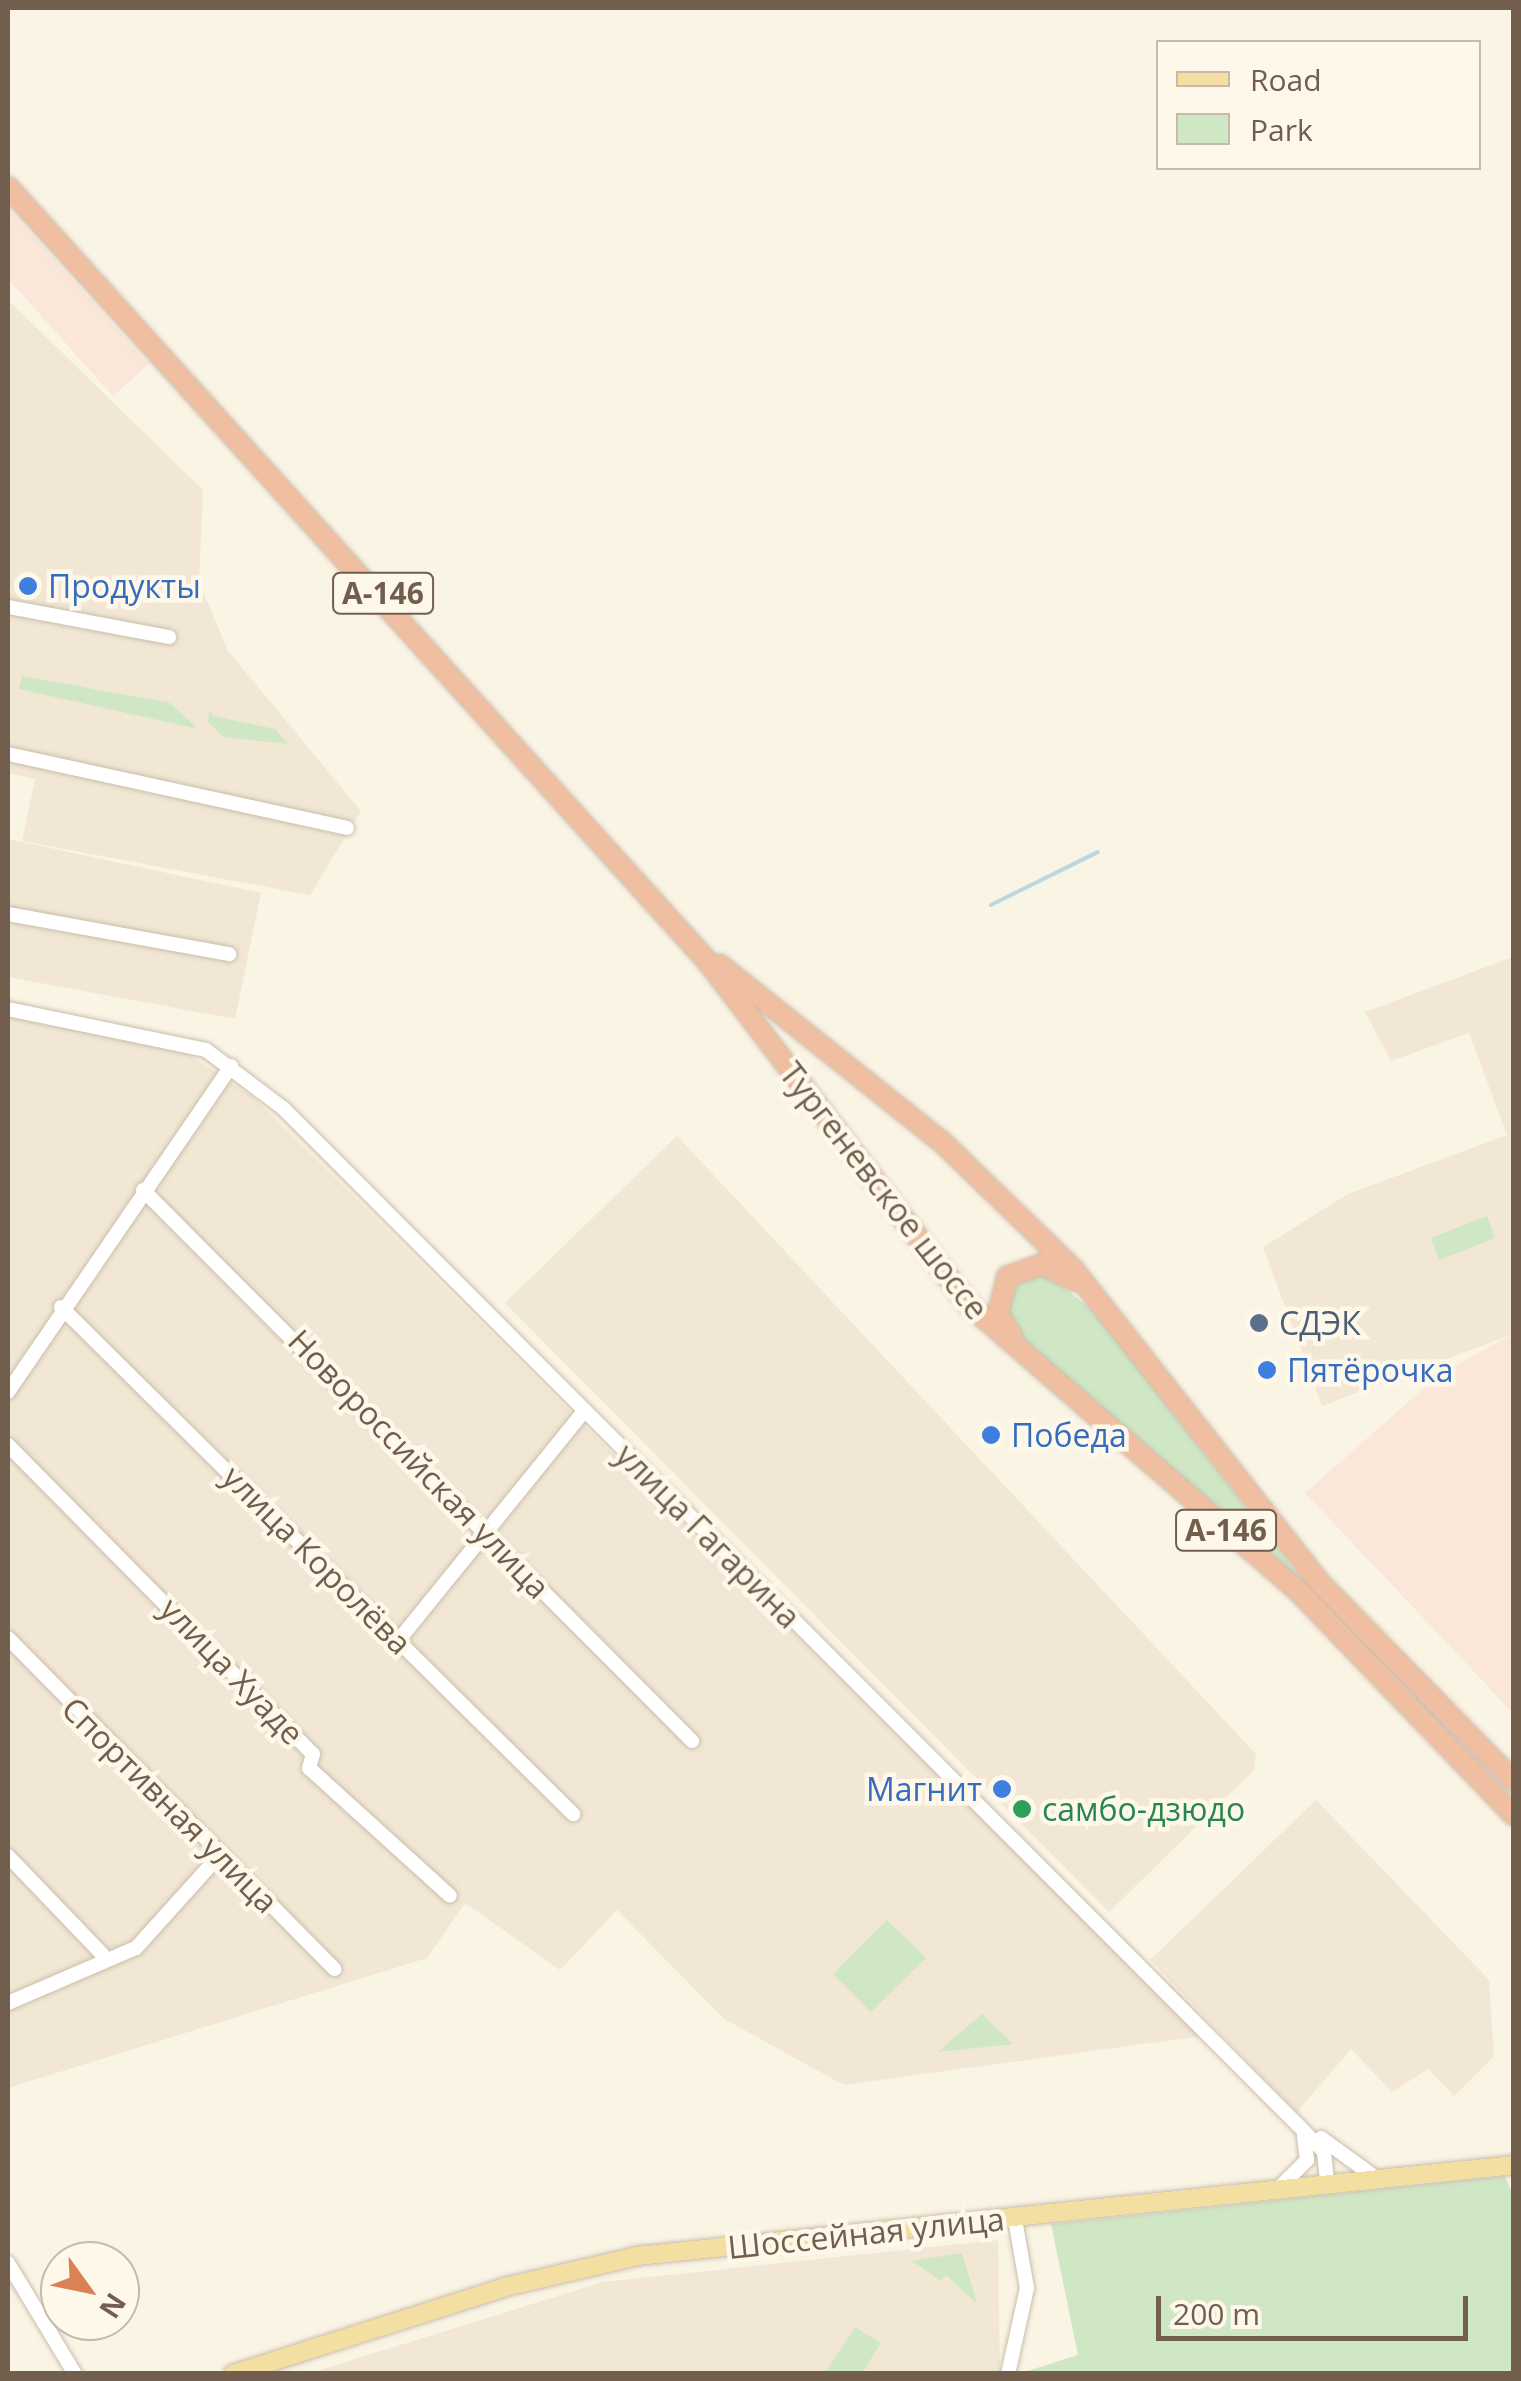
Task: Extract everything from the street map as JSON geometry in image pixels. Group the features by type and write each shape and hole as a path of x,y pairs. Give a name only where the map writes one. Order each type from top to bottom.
{"highway":[{"name":"А-146","path":"8,175 710,960"},
{"name":"А-146","path":"8,187 710,960"},
{"name":"Тургеневское шоссе","path":"710,960 942,1142 1096,1294 1319,1582 1514,1781"},
{"name":"Тургеневское шоссе","path":"710,960 887,1205 1032,1367 1300,1593 1514,1816"},
{"name":"А-146","path":"1032,1367 998,1314 1007,1277 1042,1264 1096,1294"}],"main road":[{"name":"Шоссейная улица","path":"234,2374 506,2287 637,2256 1514,2165"}],"street":[{"path":"8,200 30,213"},
{"path":"8,607 169,637"},
{"path":"8,754 347,828"},
{"path":"8,914 229,954"},
{"name":"улица Гагарина","path":"8,1009 186,1043 231,1066 584,1411 1298,2125 1324,2152 1326,2182"},
{"path":"8,1392 61,1307 231,1066"},
{"name":"Новороссийская улица","path":"143,1190 692,1741"},
{"name":"улица Королёва","path":"61,1307 573,1814"},
{"path":"398,1641 584,1411"},
{"name":"улица Хуаде","path":"8,1444 312,1754 309,1768 450,1896"},
{"name":"Спортивная улица","path":"8,1638 218,1857 334,1970"},
{"path":"8,1856 103,1955"},
{"path":"8,2003 103,1955 136,1948 218,1857"},
{"path":"1298,2125 1376,2178"},
{"path":"1279,2188 1308,2160 1298,2125"},
{"path":"1008,2374 1027,2288 1016,2218"},
{"path":"8,2263 75,2374"}],"shaded area":[{"path":"8,208 149,364 113,396 8,279"},
{"path":"8,300 203,490 199,582 228,651 361,811 310,895 22,841 35,779 8,773"},
{"path":"8,839 261,893 235,1019 8,977"},
{"path":"1513,957 1513,1334 1322,1406 1263,1247 1348,1194 1507,1135 1469,1033 1391,1061 1365,1012"},
{"path":"8,1016 179,1048 253,1097 1201,2036 844,2085 724,2019 617,1910 560,1970 465,1903 427,1958 8,2088"},
{"path":"677,1136 1256,1754 1254,1770 1109,1912 505,1303"},
{"path":"1513,1334 1513,1713 1305,1493 1439,1375"},
{"path":"1316,1800 1489,1980 1494,2056 1454,2096 1428,2069 1392,2092 1351,2049 1297,2112 1150,1960"},
{"path":"998,2240 1000,2373 307,2374 603,2282"}],"green space":[{"path":"22,676 170,703 198,729 19,689"},
{"path":"210,708 212,716 275,729 288,744 223,737 208,722"},
{"path":"1487,1216 1495,1238 1439,1260 1431,1238"},
{"path":"1041,1270 1094,1311 1310,1590 1023,1343 1004,1311 1011,1280"},
{"path":"887,1920 926,1958 871,2012 833,1974"},
{"path":"982,2014 1013,2044 938,2052"},
{"path":"1505,2176 1514,2198 1513,2373 1021,2373 1078,2355 1051,2224"},
{"path":"962,2253 977,2304 946,2275 941,2281 912,2261"},
{"path":"855,2327 881,2343 862,2373 825,2373"}],"waterway":[{"path":"991,905 1098,852"}],"place":[{"name":"Продукты","path":"28,586"},
{"name":"СДЭК","path":"1259,1323"},
{"name":"Пятёрочка","path":"1267,1370"},
{"name":"Победа","path":"991,1435"},
{"name":"Магнит","path":"1002,1789"},
{"name":"самбо-дзюдо","path":"1022,1809"}]}
